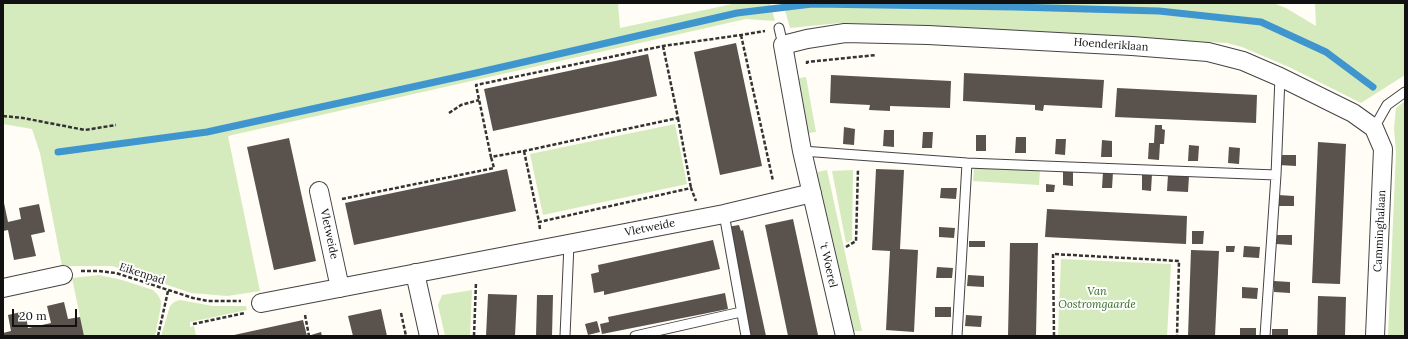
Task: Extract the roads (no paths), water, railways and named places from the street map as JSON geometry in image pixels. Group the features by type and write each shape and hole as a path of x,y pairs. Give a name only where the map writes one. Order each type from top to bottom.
{"street":[{"name":"Hoenderiklaan","path":"783,45 807,39 845,33 928,35 1132,46 1208,52 1243,61 1280,77 1353,113 1374,128"},
{"path":"783,45 802,151 812,193"},
{"name":"Camminghalaan","path":"1374,128 1384,149 1375,336"},
{"name":"Vletweide","path":"320,191 340,288"},
{"name":"Vletweide","path":"261,303 724,214 777,200 812,193"},
{"name":"'t Woerel","path":"812,193 845,336"},
{"path":"415,273 429,336"},
{"path":"3,288 63,275"}],"lane":[{"path":"779,28 783,45"},
{"path":"1265,336 1276,175 1280,77"},
{"path":"1374,128 1387,104 1405,92"},
{"path":"802,151 967,163 1276,175"},
{"path":"957,336 967,163"},
{"path":"724,214 746,336"},
{"path":"565,336 569,244"},
{"path":"635,336 741,312"}],"waterway":[{"path":"58,152 207,132 476,73 737,13 812,4 1159,11 1261,22 1326,52 1373,87"}],"park label":[{"name":"Van Oostromgaarde","path":"1097,298"}]}
